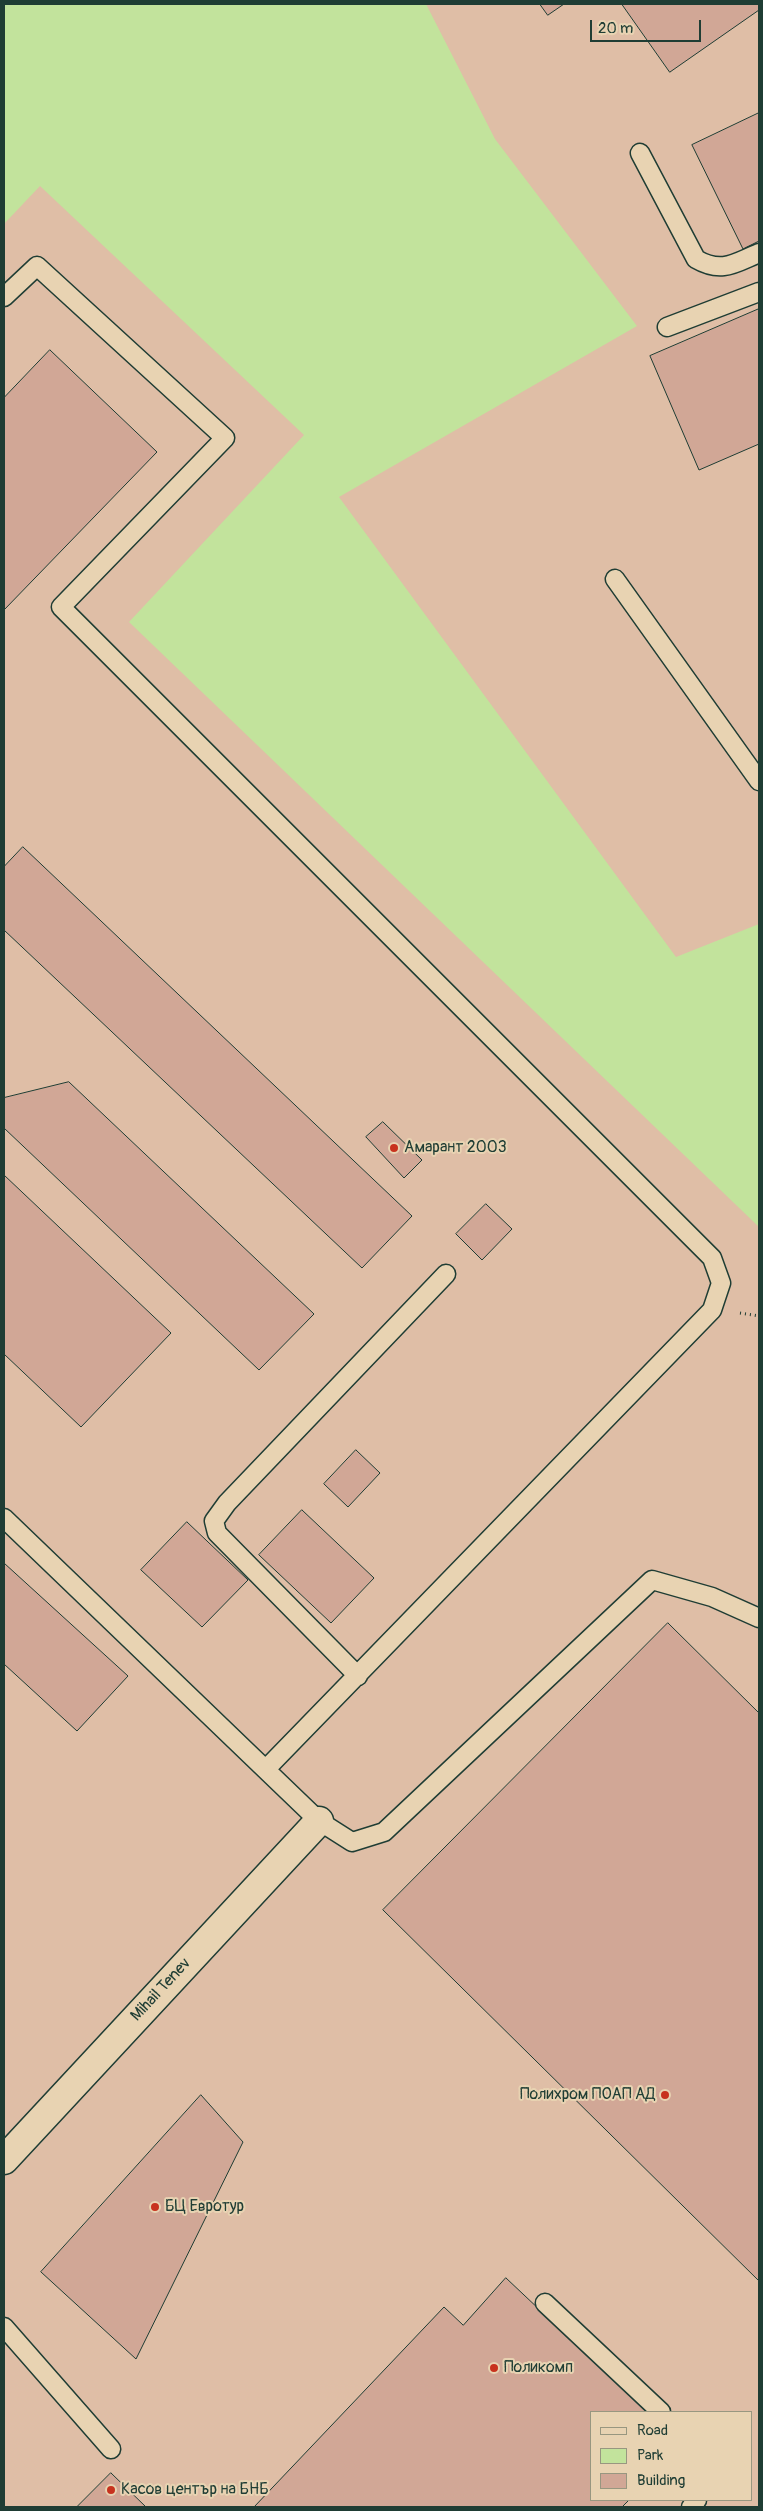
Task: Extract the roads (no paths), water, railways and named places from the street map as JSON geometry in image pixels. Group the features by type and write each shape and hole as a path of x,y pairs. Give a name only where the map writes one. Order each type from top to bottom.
{"street":[{"name":"Mihail Tenev","path":"4,2160 319,1821"}],"lane":[{"path":"640,154 696,259 706,265 725,268 759,253"},
{"path":"4,297 37,266 225,438 61,607 712,1258 721,1283 712,1310 266,1769"},
{"path":"668,327 759,292"},
{"path":"615,579 759,781"},
{"path":"358,1676 216,1533 214,1521 226,1503 446,1274"},
{"path":"4,1518 319,1821 352,1842 384,1832 652,1580 712,1598 759,1618"},
{"path":"545,2303 660,2411"},
{"path":"4,2327 111,2449"}],"place":[{"name":"Амарант 2003","path":"394,1148"},
{"name":"Полихром ПОАП АД","path":"665,2095"},
{"name":"БЦ Евротур","path":"155,2207"},
{"name":"Поликомп","path":"494,2368"},
{"name":"Касов център на БНБ","path":"111,2490"}]}
